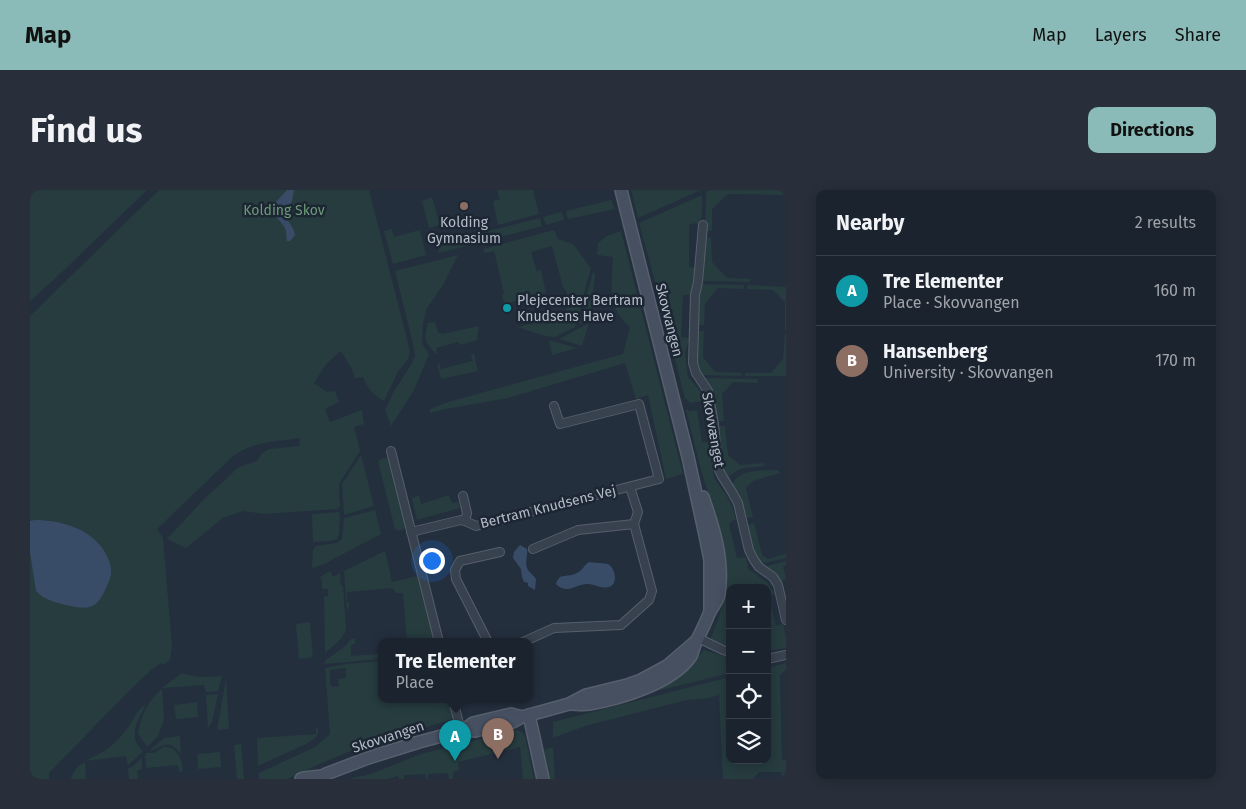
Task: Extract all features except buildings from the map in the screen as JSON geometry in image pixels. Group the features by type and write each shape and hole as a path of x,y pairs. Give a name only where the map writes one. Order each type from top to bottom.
{"street":[{"name":"Skovvangen","path":"301,779 320,777 368,758 462,730 475,732 513,722 525,716 569,704 586,695 641,680 667,666 697,640 710,611 710,560 688,457 621,190"},
{"name":"Skovvænget","path":"703,225 698,282 695,295 693,368 708,391 714,424 718,468 738,503 749,550 754,560 759,567 773,577 778,585 786,620"},
{"name":"Bertram Knudsens Vej","path":"411,532 461,520 476,526 659,479 639,404 560,424 554,406"},
{"path":"391,452 438,638"},
{"name":"Bertram Knudsens Vej","path":"532,638 554,628 621,626 649,600 652,591 634,524 638,512 630,487"},
{"name":"Bertram Knudsens Vej","path":"463,496 467,513 465,521"},
{"path":"533,549 578,530 634,524"},
{"path":"486,638 456,579 455,570 460,561 500,552"},
{"path":"697,640 726,651"},
{"path":"771,658 786,655"},
{"path":"454,703 462,730"},
{"path":"525,716 543,779"}],"green space":[{"path":"30,190 147,190 30,301"},
{"name":"Kolding Skov","path":"159,190 369,190 410,351 408,359 398,372 384,401 371,391 363,377 355,378 341,351 327,363 314,383 327,392 335,391 339,402 325,409 330,422 362,410 364,424 354,427 360,451 339,484 340,506 337,509 264,514 244,511 224,517 186,548 167,539 204,499 239,467 257,461 262,453 269,449 300,446 299,438 256,445 232,457 157,529 163,538 172,646 170,660 164,665 161,663 151,670 128,692 49,773 49,779 30,779 30,316"},
{"path":"497,190 533,190 539,214 498,225 493,201 500,199"},
{"path":"631,190 701,190 638,218"},
{"path":"786,190 786,195 728,194 712,209 712,231 707,231 705,230 706,195 707,191"},
{"path":"702,196 702,215 700,222 698,225 696,223 689,225 689,267 697,268 691,295 683,295 681,337 690,338 685,352 688,377 700,391 703,401 690,403 685,399 639,223"},
{"path":"432,197 440,225 429,228 422,201"},
{"path":"611,200 615,209 568,219 566,211"},
{"path":"562,212 564,220 546,225 543,217"},
{"path":"540,218 542,226 439,253 437,244"},
{"path":"392,229 394,237 420,230 426,255 393,264 384,231"},
{"path":"554,230 558,239 573,244 591,268 575,327 555,337 545,336 518,327 566,312 567,296 552,246 531,252 537,271 541,270 546,293 504,304 502,295 504,294 494,251 485,253 483,249"},
{"path":"621,231 683,474 666,479 648,395 636,399 625,363 508,398 430,413 430,409 448,402 623,354 630,327 614,306 612,285 613,257 597,255 598,243 607,236"},
{"path":"711,237 712,262 727,278 750,279 750,282 703,281 705,240"},
{"path":"458,255 443,285 427,308 423,323 422,344 429,354 414,390 391,426 385,410 415,356 395,271"},
{"path":"593,272 595,274 590,319 580,324 579,323"},
{"path":"701,284 744,285 744,289 718,288 705,304 704,325 699,325 697,323 697,297"},
{"path":"747,285 786,287 786,330 785,302 773,290 747,289"},
{"path":"435,322 438,333 442,334 479,326 477,340 460,345 458,342 436,348 437,354 426,340 428,323"},
{"path":"589,323 582,346 559,339"},
{"path":"704,331 703,357 715,372 741,373 742,376 699,375 697,333"},
{"path":"785,332 786,376 745,376 745,373 771,373 783,359"},
{"path":"549,340 577,348 552,355"},
{"path":"474,354 478,371 441,379 437,364 439,363 441,369 473,361 471,355"},
{"path":"702,378 757,379 758,383 733,382 722,394 724,421 718,421 713,392"},
{"path":"686,410 697,410 702,442 708,442 714,477 732,507 736,520 729,524 737,558 746,557 748,569 769,584 726,584 726,645 711,638 725,594 727,573 724,546 704,480"},
{"path":"719,426 725,426 728,455 740,465 763,463 764,466 744,468 727,478 722,470"},
{"path":"361,455 374,506 344,515 342,484"},
{"path":"388,458 406,528 398,531 395,529 378,461"},
{"path":"778,470 780,473 753,481 746,488 753,518 746,517 740,496 733,484 736,479 740,475 752,471"},
{"path":"419,495 421,504 449,495 452,503 458,502 460,508 417,520 412,498"},
{"path":"375,510 381,534 326,563 312,567 315,546 337,543 342,539 344,518"},
{"path":"338,512 340,514 337,539 313,542 312,514"},
{"path":"754,523 762,555 768,559 786,554 786,558 760,564 756,559 748,526"},
{"path":"385,551 392,582 418,576 434,638 407,638 403,593 396,592 393,588 347,592 349,607 347,610 344,571"},
{"path":"786,561 786,565 783,566 786,578 784,581 777,578 766,567 767,566"},
{"path":"330,571 333,577 340,573 341,585 343,586 346,628 341,639 325,653 324,597 328,596 328,589 322,589 320,577"},
{"path":"771,605 776,626 783,624 786,648 771,650"},
{"path":"310,622 313,657 299,659 296,624"},
{"path":"355,638 355,644 351,645 351,656 378,654 378,659 324,664 326,660 345,646 351,639"},
{"path":"704,650 726,657 726,674 657,691 682,675"},
{"path":"378,661 378,703 451,703 454,716 451,720 353,750 287,779 259,779 259,773 315,747 330,734 325,668","holes":["346,668 346,678 338,679 339,686 332,687 330,684 330,670"]},
{"path":"786,663 786,670 780,675 782,760 786,760 786,779 782,779 781,772 759,772 753,779 723,779 719,695 687,700 585,726 553,738 553,722 726,678 726,764 771,764 771,667"},
{"path":"182,673 207,677 222,676 218,691 206,692 204,685 162,688"},
{"path":"226,679 229,729 217,730"},
{"path":"162,689 164,720 158,736 147,747 138,733 139,727 149,703"},
{"path":"218,694 212,722 208,728 206,695"},
{"path":"197,702 198,717 176,719 174,705"},
{"path":"146,704 137,722 135,732 136,742 143,752 128,765 126,756 86,761 113,745 127,729 138,711"},
{"path":"316,728 318,728 318,733 315,738 306,744 258,766 257,738 316,734"},
{"path":"516,730 522,732 525,736 534,779 523,779 520,747 458,762 459,770 453,772 453,779 449,779 448,773 428,774 428,779 426,779 425,774 404,775 404,779 399,779 398,776 388,779 348,779 371,774 421,754"},
{"path":"180,736 181,754 169,745 149,751 164,738"},
{"path":"241,744 244,779 237,779 234,745"},
{"path":"163,747 172,748 178,754 183,771 179,772 178,765 146,768 146,753 154,753"},
{"path":"553,747 555,779 550,779 544,750"},
{"path":"220,752 221,767 198,769 197,754"},
{"path":"142,758 142,769 137,771 138,779 129,779 128,768 132,767"},
{"path":"85,762 86,779 71,779 77,768"}],"water":[{"path":"287,190 294,190 292,201 285,215 295,235 290,241 287,241 286,230 283,224 273,215 269,208 269,203 277,201"},
{"path":"44,520 73,527 90,536 103,549 111,567 111,574 103,595 91,607 80,608 54,602 46,599 36,591 30,552 30,521"},
{"path":"520,545 527,549 526,565 536,579 535,590 528,586 528,583 524,582 521,569 513,558 514,552"},
{"path":"589,562 608,564 613,569 614,583 609,587 586,584 567,589 556,584 560,577 578,573"}],"place":[{"name":"Kolding Gymnasium","path":"464,206"},
{"name":"Plejecenter Bertram Knudsens Have","path":"507,308"},
{"name":"Hansenberg","path":"498,759"},
{"name":"Tre Elementer","path":"455,761"}]}
